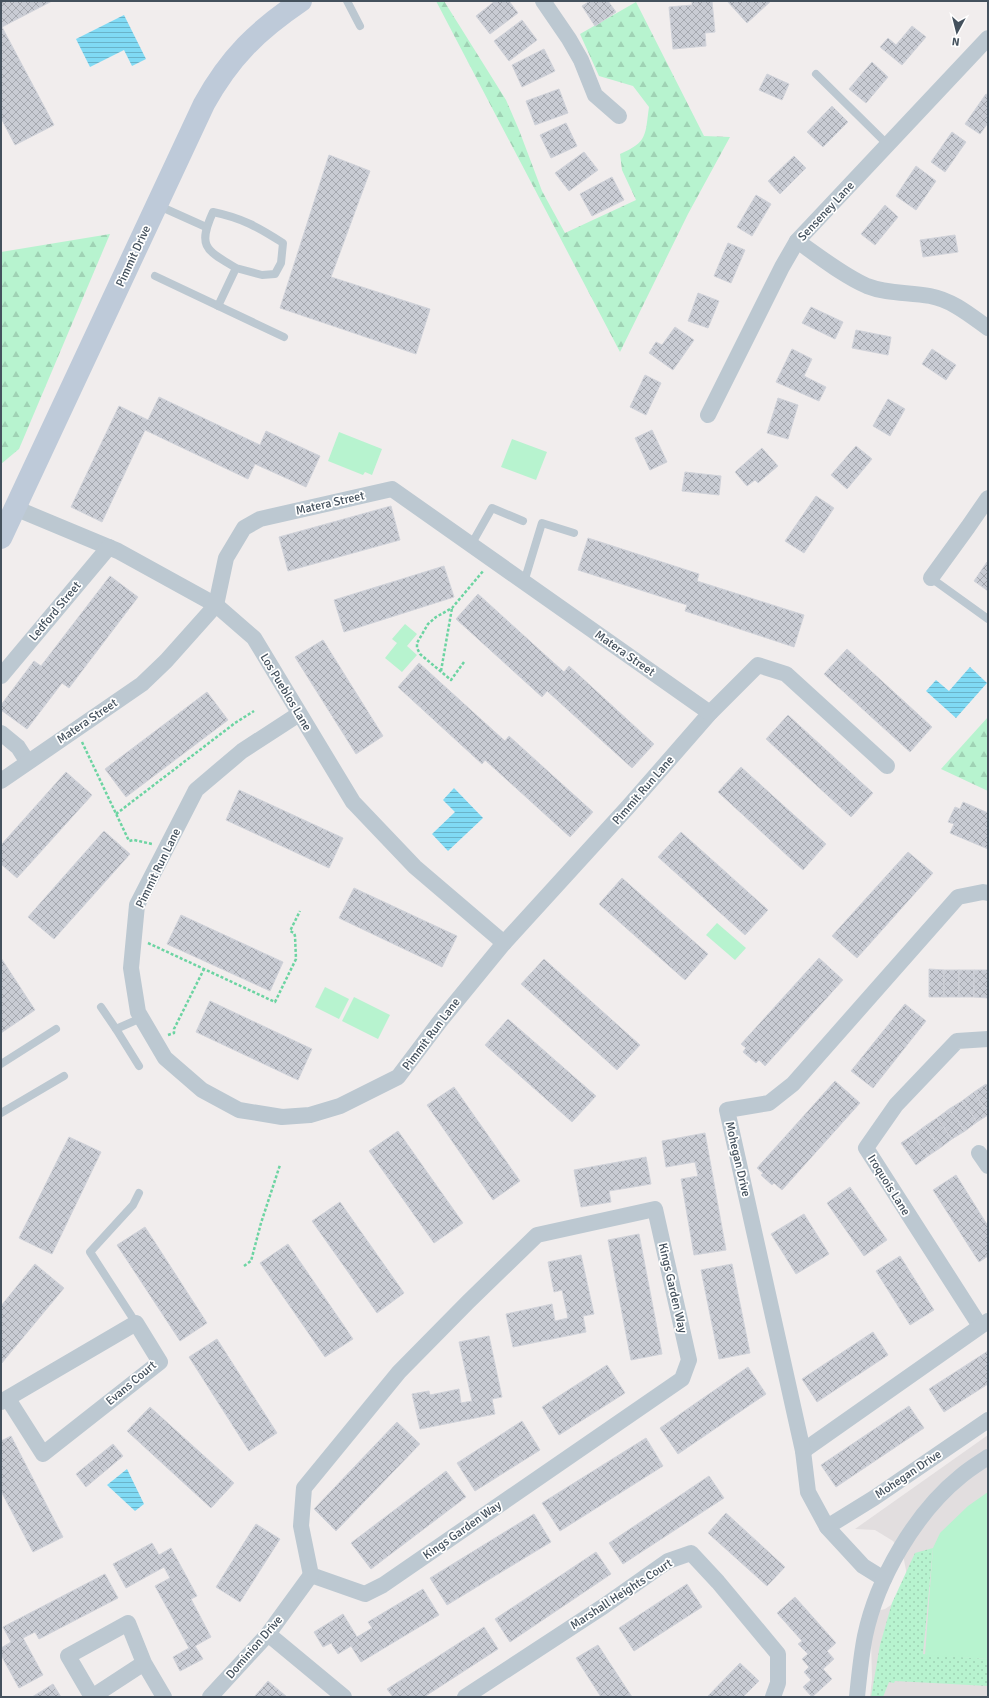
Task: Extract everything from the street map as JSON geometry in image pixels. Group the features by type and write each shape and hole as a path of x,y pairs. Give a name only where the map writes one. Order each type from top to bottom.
{"street":[{"name":"Pimmit Drive","path":"1,538 204,104 221,74 243,48 269,23 301,1"},
{"path":"544,1 575,49 595,95 618,116"},
{"name":"Senseney Lane","path":"708,415 782,267 797,241 988,38"},
{"path":"797,241 866,285 882,291 930,296 940,299 956,305 988,328"},
{"name":"Matera Street","path":"1,780 142,684 166,661 216,605 226,558 244,528 260,519 392,490 710,713"},
{"path":"931,578 988,498"},
{"name":"Los Pueblos Lane","path":"15,508 109,547 216,605 254,638 353,802 415,867 504,943"},
{"name":"Ledford Street","path":"1,676 109,547"},
{"name":"Pimmit Run Lane","path":"299,714 242,751 196,790 137,905 132,968 138,1012 165,1058 202,1090 239,1110 282,1117 310,1115 340,1106 398,1077 441,1020 504,943 628,807 710,713 758,665 786,674 887,766"},
{"path":"1,733 18,747 27,761"},
{"name":"Mohegan Drive","path":"884,1580 863,1566 827,1527 808,1492 803,1451 727,1110 770,1103 793,1084 958,897 983,892 988,893"},
{"name":"Iroquois Lane","path":"803,1451 984,1323 866,1148 896,1105 957,1041 988,1039"},
{"path":"979,1152 988,1166"},
{"name":"Kings Garden Way","path":"655,1209 689,1360 682,1379 383,1585 365,1594 311,1575 301,1526 304,1488 399,1372 537,1235 655,1209"},
{"name":"Evans Court","path":"136,1324 160,1362 43,1454 4,1401 136,1324"},
{"name":"Mohegan Drive","path":"827,1527 874,1498 988,1420"},
{"path":"857,1697 865,1636 871,1614 884,1580 901,1547 918,1521 938,1498 961,1476 988,1457"},
{"name":"Marshall Heights Court","path":"465,1697 604,1606 668,1561 691,1553 718,1582 778,1654 778,1683 773,1697"},
{"name":"Dominion Drive","path":"210,1697 268,1634 311,1575"},
{"path":"144,1663 92,1697 68,1656 128,1624 144,1663 164,1697"},
{"path":"268,1634 344,1697"}],"lane":[{"path":"347,1 360,26"},
{"path":"816,74 888,145"},
{"path":"156,205 206,227"},
{"path":"213,212 236,217 264,230 283,243 281,263 275,274 262,275 236,268 212,253 204,239 206,227 213,212"},
{"path":"218,306 236,268"},
{"path":"155,276 284,337"},
{"path":"471,545 492,508 523,521"},
{"path":"524,582 542,523 574,533"},
{"path":"931,578 988,619"},
{"path":"101,1007 139,1066"},
{"path":"116,1029 141,1018"},
{"path":"1,1064 56,1029"},
{"path":"1,1113 64,1076"},
{"path":"136,1324 90,1252 133,1206 139,1193"}],"path":[{"path":"464,662 451,680 420,654 417,648 417,643 428,624 436,617 452,608 477,579 491,559"},
{"path":"441,672 452,608"},
{"path":"116,814 235,723 254,711"},
{"path":"76,729 129,841 143,842 166,849"},
{"path":"134,940 141,940 275,1002 296,959 295,936 294,933 290,932 300,911"},
{"path":"154,1040 174,1033 174,1029 204,970"},
{"path":"244,1266 251,1261 261,1223 280,1165"}],"shaded area":[{"path":"988,1435 988,1697 870,1697 872,1679 871,1639 877,1611 885,1609 894,1603 907,1575 903,1555 893,1541 875,1530 855,1529"}],"green space":[{"path":"436,1 444,1 506,100 542,191 565,233 636,200 622,170 620,154 636,146 644,136 649,107 633,86 599,76 580,34 636,2 704,136 730,137 688,214 620,352"},
{"path":"110,234 19,449 1,464 1,252"},
{"path":"339,432 382,449 372,475 365,472 363,475 328,461"},
{"path":"512,439 547,452 536,480 501,467"},
{"path":"405,624 417,634 407,646 417,655 402,672 385,658 397,643 392,639"},
{"path":"988,717 988,791 941,769"},
{"path":"717,923 746,948 735,960 706,935"},
{"path":"325,987 349,999 339,1019 315,1007"},
{"path":"354,997 390,1015 378,1039 342,1021"},
{"path":"988,1492 988,1659 925,1655 933,1548 940,1533 968,1506"},
{"path":"933,1548 923,1654 988,1659 988,1686 895,1681 894,1683 889,1682 883,1697 871,1697 880,1645 892,1603 915,1553"}],"water":[{"path":"124,15 146,59 132,66 124,50 90,67 76,39"},
{"path":"970,667 987,683 956,718 926,691 936,680 949,691"},
{"path":"454,788 483,818 448,851 432,834 455,812 443,800"},
{"path":"127,1469 144,1504 135,1511 107,1485"}],"building":[{"path":"1,1 52,1 2,27 54,125 15,145 1,118"},
{"path":"495,1 509,1 518,13 490,34 476,16"},
{"path":"590,1 608,1 616,12 595,26 582,6"},
{"path":"692,1 712,1 715,32 705,33 706,46 673,49 669,7 692,5"},
{"path":"727,1 771,1 747,23"},
{"path":"522,20 537,40 509,61 494,41"},
{"path":"912,26 926,37 902,65 880,47 888,38 896,45"},
{"path":"544,49 555,71 522,87 512,65"},
{"path":"872,62 888,77 866,103 849,89"},
{"path":"767,74 789,84 782,100 759,90"},
{"path":"559,89 568,113 535,125 526,101"},
{"path":"986,94 988,95 988,123 980,134 965,124"},
{"path":"832,106 848,122 823,147 807,132"},
{"path":"566,123 577,146 551,158 540,135"},
{"path":"952,132 966,142 945,172 931,162"},
{"path":"584,152 598,170 569,191 555,173"},
{"path":"329,155 370,171 331,277 430,309 416,354 280,308"},
{"path":"794,156 806,168 780,194 768,181"},
{"path":"916,166 936,181 916,210 896,196"},
{"path":"612,177 624,200 592,216 580,194"},
{"path":"756,195 771,204 752,236 737,227"},
{"path":"885,205 898,217 875,245 861,234"},
{"path":"955,235 958,252 923,257 920,240"},
{"path":"728,243 745,250 731,283 714,276"},
{"path":"698,293 719,301 708,328 688,321"},
{"path":"811,307 843,322 835,339 802,323"},
{"path":"675,327 694,340 673,370 649,353 656,342 662,345"},
{"path":"856,330 891,337 888,355 852,348"},
{"path":"792,349 812,359 804,376 826,387 819,401 776,382"},
{"path":"932,349 956,365 946,380 922,364"},
{"path":"645,375 661,383 646,415 630,407"},
{"path":"159,397 260,445 266,431 320,456 306,487 255,464 248,479 145,430 102,522 71,507 119,406 148,420"},
{"path":"778,398 798,405 788,439 767,433"},
{"path":"888,399 905,409 890,436 873,426"},
{"path":"652,430 667,462 650,470 635,438"},
{"path":"856,446 872,459 847,489 831,475"},
{"path":"762,448 778,466 758,483 755,480 747,486 735,472"},
{"path":"685,472 721,476 719,495 682,491"},
{"path":"816,496 834,508 804,553 785,541"},
{"path":"391,506 400,540 288,571 279,537"},
{"path":"588,538 699,574 697,581 804,615 794,647 685,611 687,605 578,570"},
{"path":"987,562 988,563 988,591 974,581"},
{"path":"444,566 454,597 344,632 334,600"},
{"path":"110,576 138,597 69,688 62,683 27,729 1,710 1,705 34,661 41,666"},
{"path":"478,594 564,672 569,666 654,744 632,768 547,691 542,697 456,619"},
{"path":"323,640 383,736 356,754 295,657"},
{"path":"847,649 932,727 910,752 824,674"},
{"path":"419,663 505,741 509,736 593,812 570,837 485,760 482,764 398,687"},
{"path":"207,692 228,720 126,797 105,769"},
{"path":"788,715 873,793 851,817 766,739"},
{"path":"741,767 826,844 803,870 718,792"},
{"path":"66,772 92,795 17,878 1,864 1,845"},
{"path":"239,790 343,838 329,868 226,820"},
{"path":"963,802 988,813 988,849 950,833 954,824 948,822 955,807 960,809"},
{"path":"104,831 130,854 54,939 28,917"},
{"path":"681,832 768,910 745,935 658,857"},
{"path":"908,852 933,873 857,958 832,936"},
{"path":"622,878 708,954 685,980 599,904"},
{"path":"354,888 457,936 442,967 339,918"},
{"path":"181,915 283,962 270,991 167,944"},
{"path":"1,958 35,1010 1,1033"},
{"path":"819,958 843,980 765,1066 759,1060 756,1063 743,1052 746,1048 741,1044"},
{"path":"544,959 640,1045 617,1070 521,984"},
{"path":"929,969 944,970 944,997 929,997"},
{"path":"944,970 959,970 959,997 944,997"},
{"path":"959,970 974,970 974,997 959,997"},
{"path":"974,970 988,970 988,998 974,997"},
{"path":"210,1001 312,1049 298,1080 196,1032"},
{"path":"905,1004 926,1021 873,1088 851,1071"},
{"path":"508,1019 596,1096 572,1122 485,1045"},
{"path":"835,1081 860,1103 782,1190 774,1183 772,1185 761,1175 763,1173 757,1168"},
{"path":"986,1084 988,1087 988,1113 974,1092"},
{"path":"454,1087 520,1181 493,1200 427,1105"},
{"path":"974,1092 988,1113 988,1115 977,1122 962,1101"},
{"path":"962,1101 977,1122 965,1131 949,1109"},
{"path":"949,1109 965,1131 952,1139 937,1118"},
{"path":"937,1118 952,1139 940,1148 925,1126"},
{"path":"925,1126 940,1148 928,1156 913,1135"},
{"path":"398,1131 463,1223 434,1243 369,1151"},
{"path":"705,1133 726,1250 694,1255 681,1179 698,1176 695,1162 666,1167 662,1141"},
{"path":"913,1135 928,1156 916,1165 901,1143"},
{"path":"69,1137 101,1152 52,1254 19,1238"},
{"path":"646,1157 651,1184 609,1191 611,1202 581,1207 574,1170"},
{"path":"956,1175 988,1226 988,1256 979,1262 933,1190"},
{"path":"850,1187 887,1240 864,1256 827,1203"},
{"path":"340,1202 404,1293 377,1313 312,1221"},
{"path":"804,1214 829,1254 796,1274 771,1234"},
{"path":"145,1227 207,1323 180,1341 117,1245"},
{"path":"639,1234 662,1354 631,1360 608,1240"},
{"path":"288,1244 353,1339 325,1357 260,1263"},
{"path":"581,1255 594,1314 583,1316 586,1332 513,1347 506,1314 552,1304 555,1321 568,1318 562,1290 554,1292 548,1262"},
{"path":"900,1256 934,1310 910,1325 876,1271"},
{"path":"35,1264 64,1288 1,1364 1,1306"},
{"path":"732,1264 750,1353 719,1359 701,1270"},
{"path":"873,1332 888,1355 817,1402 802,1379"},
{"path":"489,1336 502,1397 492,1399 495,1414 420,1429 412,1394 429,1391 430,1395 459,1389 461,1403 472,1401 459,1342"},
{"path":"217,1339 277,1433 249,1451 189,1357"},
{"path":"988,1351 988,1384 944,1412 929,1389"},
{"path":"607,1365 625,1393 559,1435 542,1407"},
{"path":"748,1367 766,1394 678,1454 660,1428"},
{"path":"909,1406 924,1428 836,1487 821,1465"},
{"path":"150,1407 234,1483 211,1508 127,1431"},
{"path":"522,1421 540,1450 475,1491 457,1463"},
{"path":"397,1422 420,1444 336,1531 314,1509"},
{"path":"11,1436 63,1537 33,1552 1,1491 1,1441"},
{"path":"646,1438 663,1466 560,1531 542,1503"},
{"path":"113,1444 123,1456 86,1487 76,1474"},
{"path":"446,1471 466,1497 371,1569 351,1543"},
{"path":"709,1476 724,1498 623,1564 609,1543"},
{"path":"726,1513 785,1567 767,1586 708,1533"},
{"path":"534,1514 551,1542 447,1605 430,1578"},
{"path":"256,1524 280,1539 240,1602 216,1587"},
{"path":"152,1543 159,1555 171,1548 197,1596 191,1599 211,1637 195,1646 203,1659 180,1671 173,1657 189,1648 155,1586 170,1578 164,1567 126,1588 113,1564"},
{"path":"596,1552 611,1574 510,1642 495,1619"},
{"path":"105,1574 118,1598 39,1639 35,1632 23,1638 43,1675 19,1688 1,1655 1,1648 11,1642 3,1627"},
{"path":"687,1584 702,1607 634,1651 619,1628"},
{"path":"423,1589 439,1615 361,1662 351,1646 338,1654 331,1643 323,1647 314,1632 343,1614 357,1637 372,1628 368,1622"},
{"path":"795,1597 836,1643 827,1651 834,1659 823,1669 832,1679 812,1697 803,1687 811,1680 804,1672 809,1667 802,1659 808,1654 798,1644 802,1641 777,1613"},
{"path":"484,1627 498,1649 424,1697 393,1697 387,1689"},
{"path":"598,1645 632,1697 601,1697 576,1658"},
{"path":"740,1663 759,1681 743,1697 707,1697"},
{"path":"268,1681 287,1697 254,1697"},
{"path":"53,1684 61,1697 32,1697"}]}
